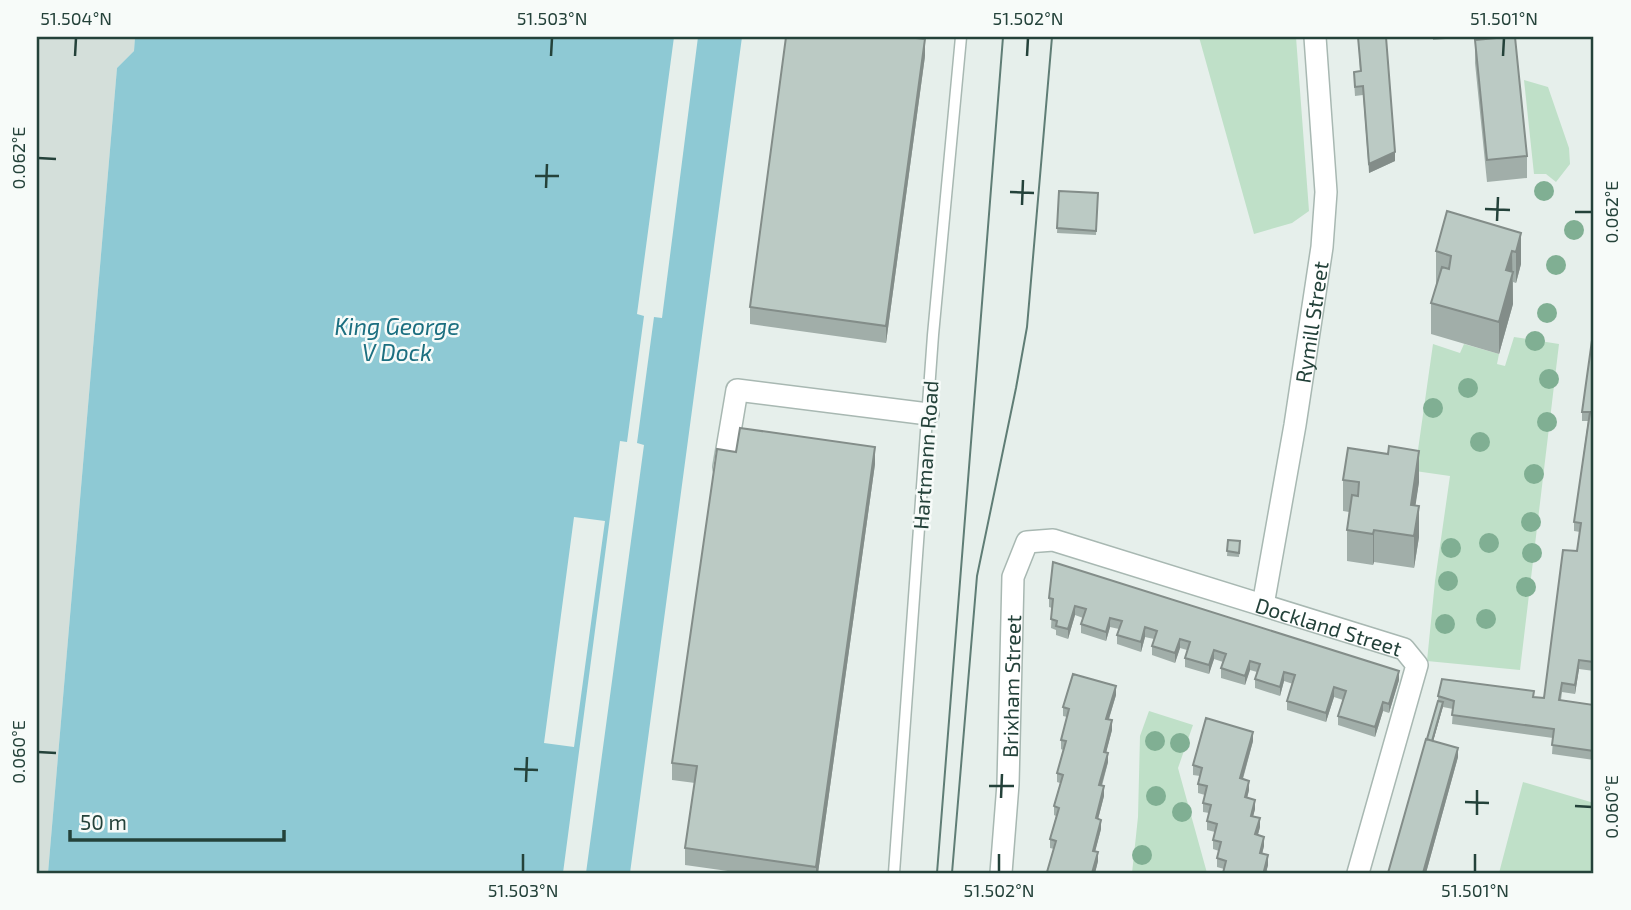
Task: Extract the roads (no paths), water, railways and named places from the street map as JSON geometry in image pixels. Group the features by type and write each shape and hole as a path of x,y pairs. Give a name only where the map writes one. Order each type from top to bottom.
{"street":[{"name":"Rymill Street","path":"1263,605 1295,425 1322,247 1326,192 1315,37"},
{"path":"724,467 737,390 928,414"},
{"name":"Dockland Street","path":"1027,542 1054,540 1404,649 1417,665 1358,873"},
{"name":"Brixham Street","path":"1001,873 1008,783 1013,577 1027,542"}],"lane":[{"name":"Hartmann Road","path":"894,873 928,414 961,37"}],"water":[{"name":"King George V Dock","path":"135,37 742,37 630,873 48,873 117,68 134,51"}],"tram line":[{"path":"937,873 1003,37"},
{"path":"952,873 977,576 1027,327 1052,37"}]}
